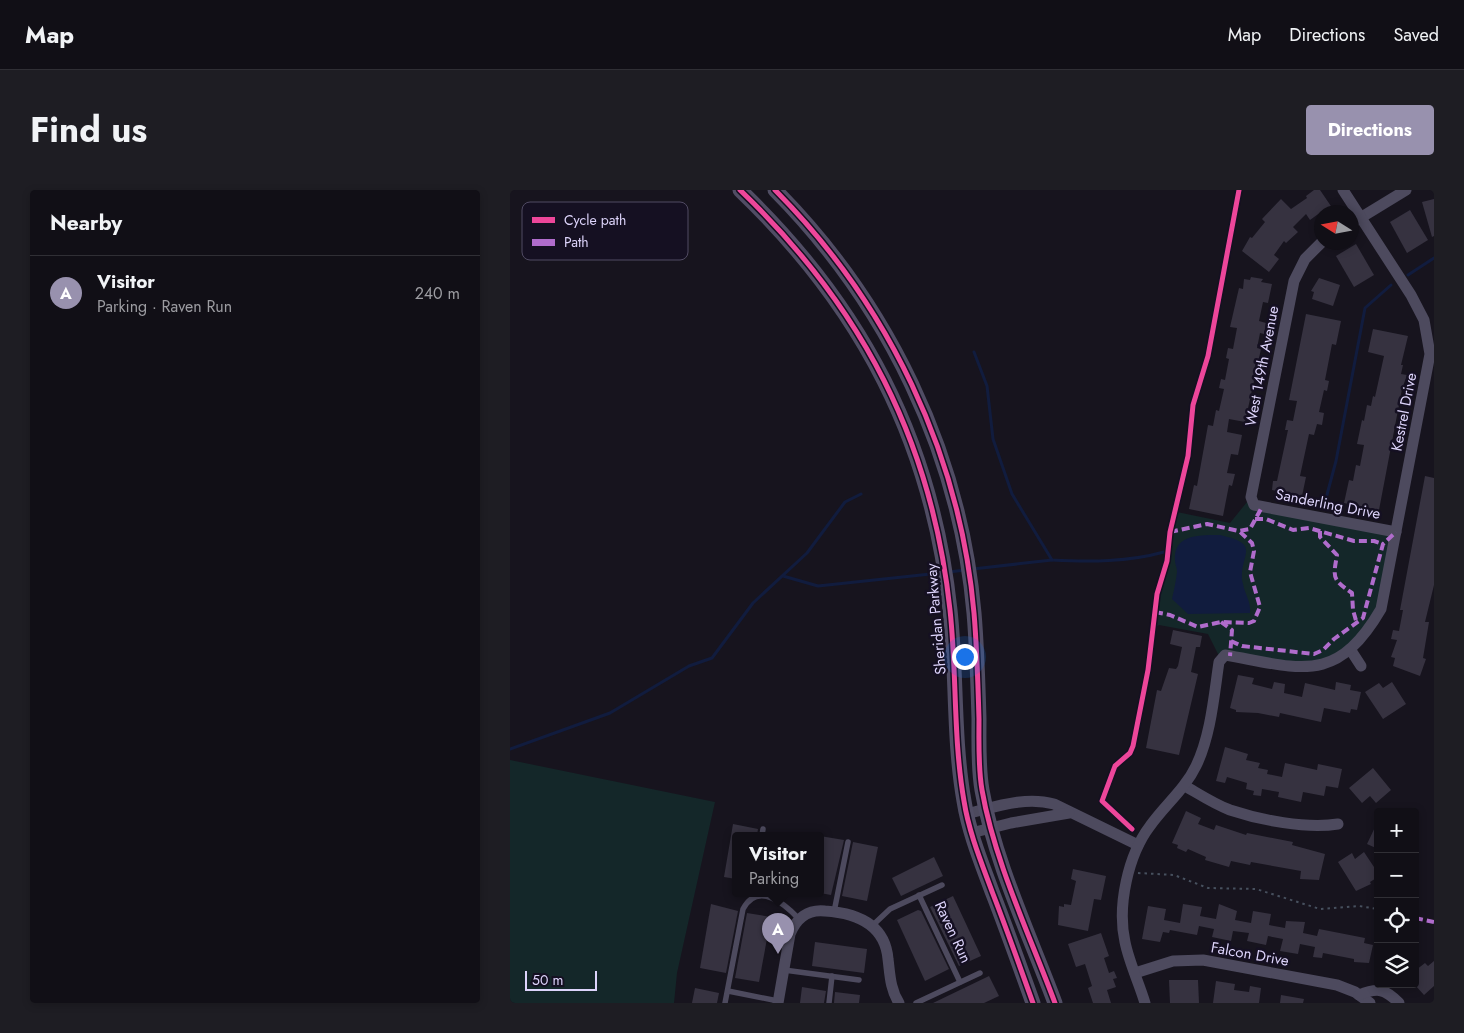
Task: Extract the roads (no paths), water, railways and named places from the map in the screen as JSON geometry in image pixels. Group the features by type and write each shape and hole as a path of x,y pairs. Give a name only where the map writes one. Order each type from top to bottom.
{"main road":[{"name":"Sheridan Parkway","path":"740,190 804,256 843,308 864,344 902,420 927,488 936,523 951,612 957,738 966,814 971,833 1033,1003"},
{"path":"775,190 812,229 844,270 892,344 930,424 958,513 968,562 974,613 980,771 986,809 990,827 1055,1003"}],"street":[{"name":"Kestrel Drive","path":"1343,190 1350,205"},
{"path":"1359,218 1406,190"},
{"name":"Kestrel Drive","path":"1146,1003 1124,941 1123,918 1125,896 1138,845 1150,826 1184,786 1196,765 1205,740 1219,662 1225,655 1304,667 1328,662 1350,649 1362,638 1381,609 1430,354 1424,320 1411,295 1359,224"},
{"name":"West 149th Avenue","path":"1254,505 1251,497 1294,281 1304,259 1314,250"},
{"name":"Sanderling Drive","path":"1254,505 1396,532"},
{"path":"1350,649 1361,666"},
{"path":"1184,786 1228,809 1250,815 1319,827 1338,824"},
{"path":"966,814 1027,800 1041,800 1054,804 1069,813 1138,845"},
{"path":"971,833 990,827 1069,813"},
{"path":"778,1002 790,934 799,919 814,911 854,916 873,925 883,938 887,948 890,980 899,1003"},
{"name":"Falcon Drive","path":"1135,973 1173,961 1203,960 1337,985 1359,995 1370,1003"},
{"path":"1359,995 1373,989 1381,990 1400,1003"}],"lane":[{"path":"834,912 848,842"},
{"name":"Raven Run","path":"873,925 883,914 942,885"},
{"name":"Raven Run","path":"919,895 960,982"},
{"path":"725,1003 742,909 753,897"},
{"path":"765,897 779,900 799,919"},
{"path":"784,970 859,980"},
{"name":"Raven Run","path":"916,1003 980,973"},
{"path":"829,1003 832,976"},
{"path":"728,991 778,1002"}],"water":[{"path":"1220,535 1234,539 1245,547 1246,552 1242,574 1244,588 1250,605 1250,613 1188,614 1172,599 1177,572 1175,562 1176,551 1183,541 1190,538"}],"waterway":[{"path":"1408,275 1434,258"},
{"path":"1325,502 1336,461 1365,308 1391,285"},
{"path":"974,352 987,386 993,439 1012,494 1052,560 1109,561 1137,558 1164,552"},
{"path":"510,749 610,713 689,666 712,658 753,603 807,553 845,502 861,494"},
{"path":"973,569 1052,560"},
{"path":"949,572 965,570"},
{"path":"783,576 818,586 940,573"}],"place":[{"name":"Visitor","path":"778,954"}]}
